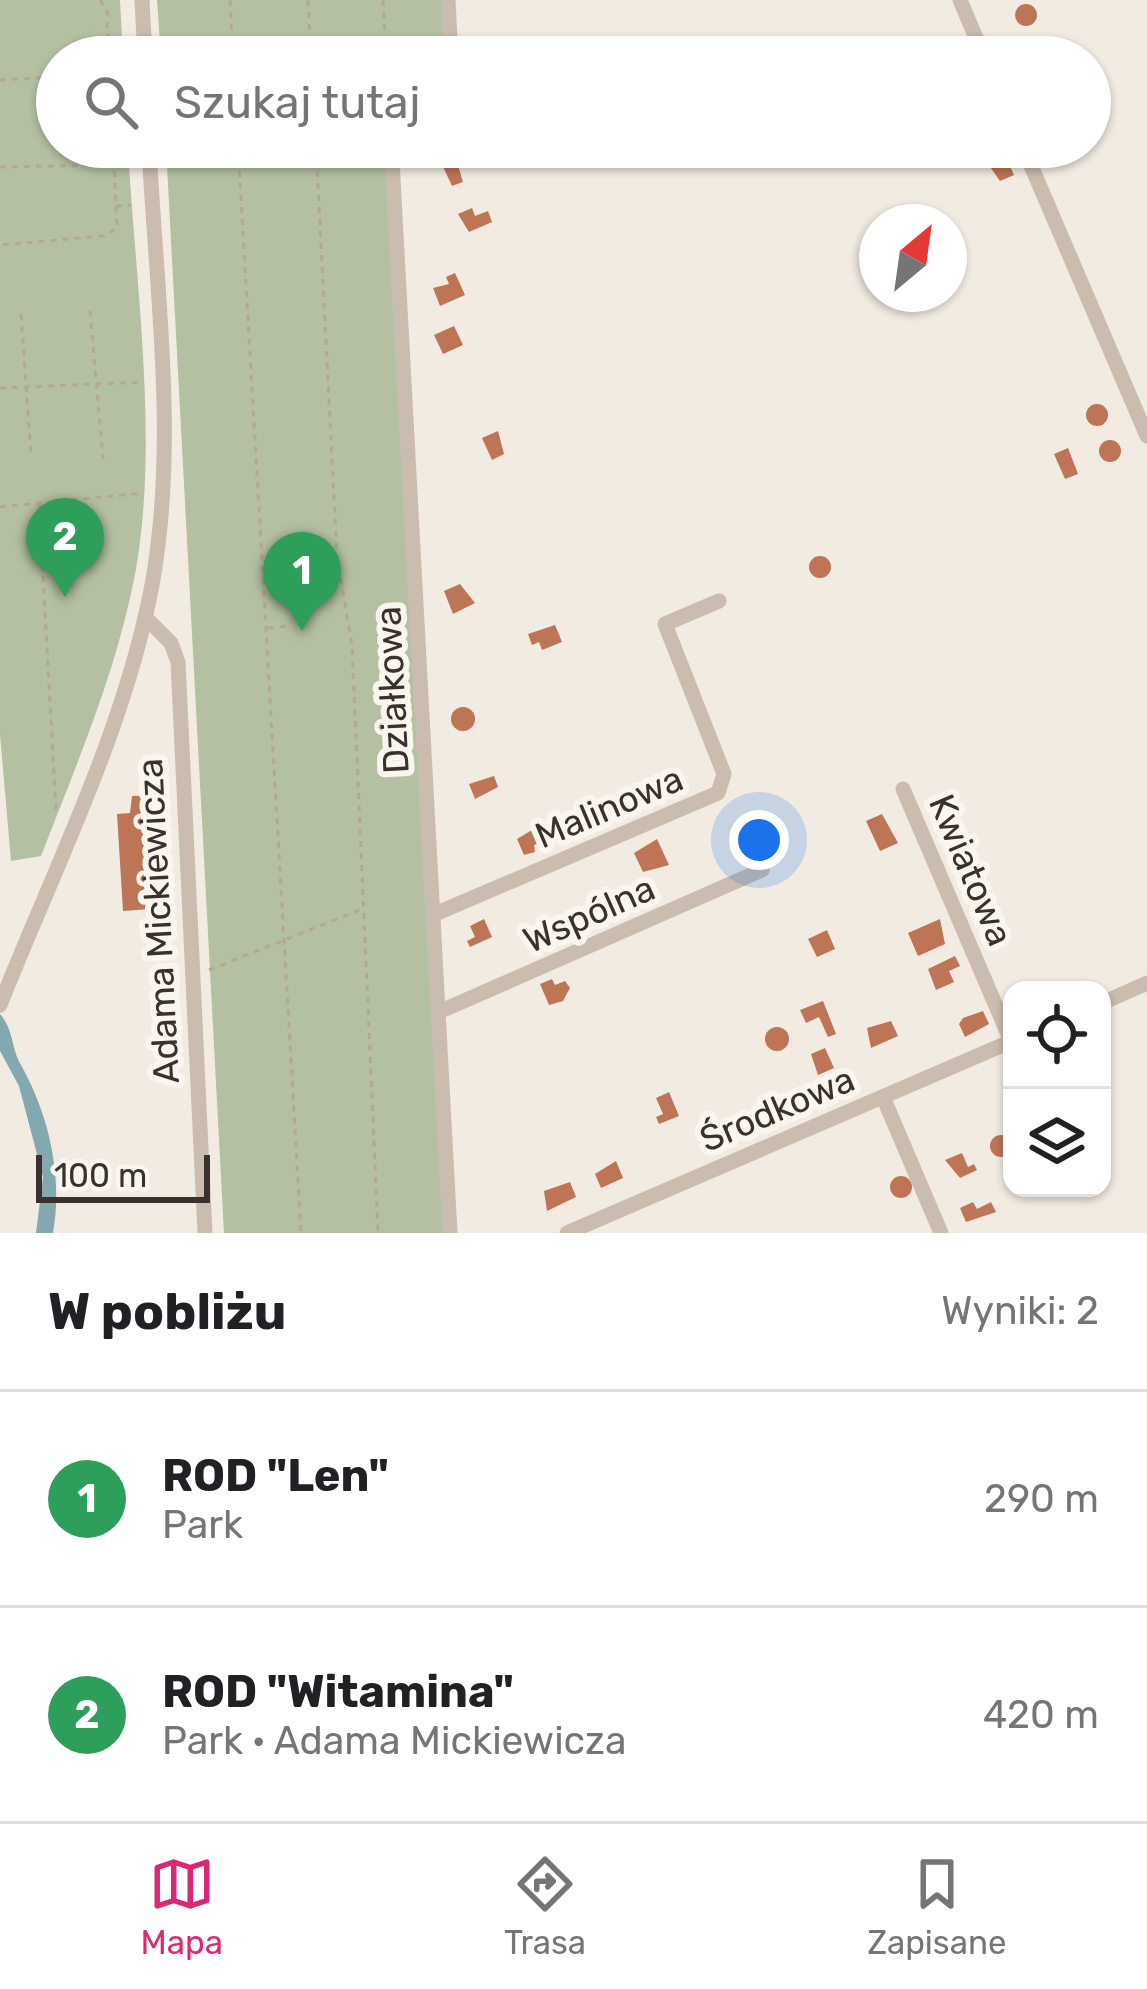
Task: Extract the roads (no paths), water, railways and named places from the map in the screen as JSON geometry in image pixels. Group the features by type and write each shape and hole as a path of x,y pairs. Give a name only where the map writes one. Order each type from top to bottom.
{"street":[{"path":"142,0 144,36"},
{"path":"448,0 450,36"},
{"path":"960,0 975,36"},
{"name":"Adama Mickiewicza","path":"0,1005 102,749 145,617 158,549 163,460 150,168"},
{"name":"Działkowa","path":"392,168 450,1233"},
{"path":"1032,168 1147,436"},
{"name":"Malinowa","path":"435,914 718,794 724,774 665,624 718,601"},
{"name":"Adama Mickiewicza","path":"145,617 171,643 178,662 205,1233"},
{"name":"Kwiatowa","path":"903,789 1003,1020"},
{"name":"Wspólna","path":"441,1011 762,870"},
{"path":"1111,999 1147,983"},
{"name":"Środkowa","path":"567,1233 1003,1045"},
{"path":"883,1096 941,1233"}],"water":[{"path":"0,1014 39,1104 51,1146 56,1190 53,1233 36,1233 43,1177 19,1086 0,1051"}],"place":[{"name":"ROD \"Witamina\"","path":"65,597"},
{"name":"ROD \"Len\"","path":"302,631"}]}
